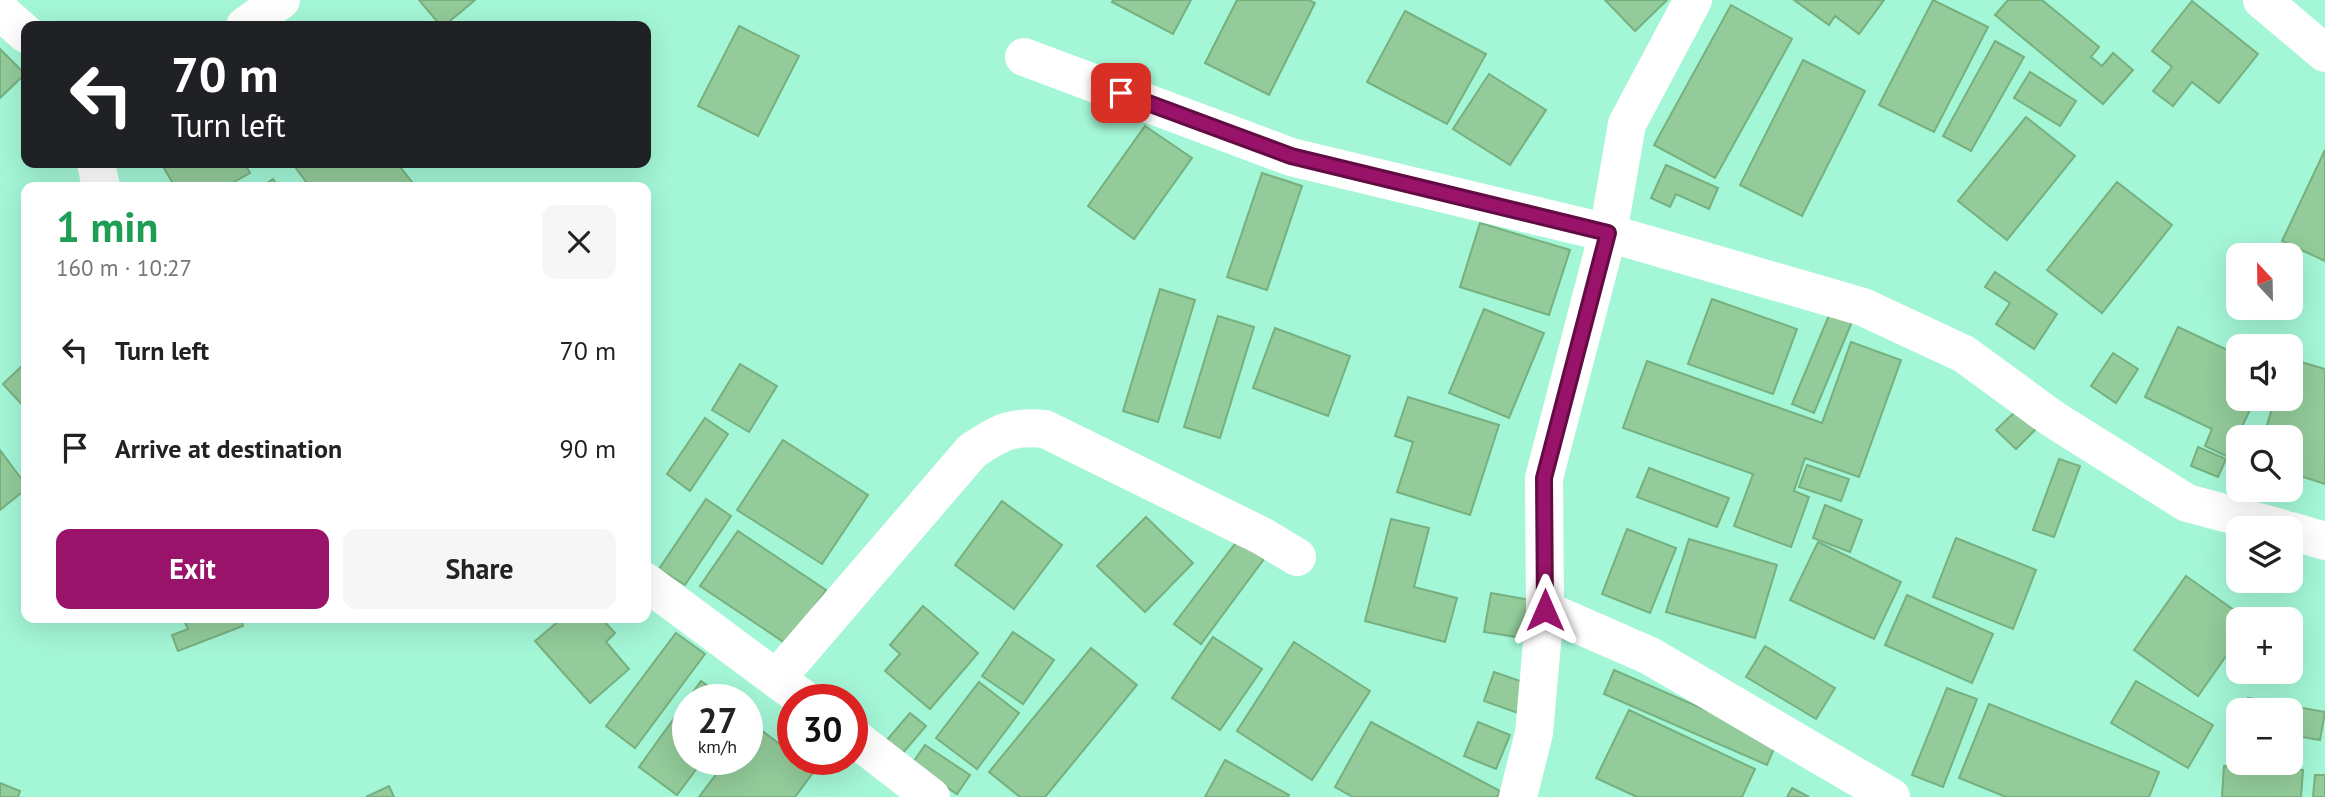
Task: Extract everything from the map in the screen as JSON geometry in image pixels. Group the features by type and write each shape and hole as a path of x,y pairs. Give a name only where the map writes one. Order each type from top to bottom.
{"street":[{"path":"253,21 281,0"},
{"path":"1518,797 1534,733 1545,610 1544,478 1608,233 1627,124 1693,0"},
{"path":"2262,0 2325,53"},
{"path":"0,11 21,30"},
{"path":"1024,57 1291,156 1608,233 1863,306 1964,354 2053,419 2187,503 2236,516"},
{"path":"795,684 972,452 999,433 1020,427 1045,429 1262,536 1297,557"},
{"path":"2303,535 2325,541"},
{"path":"651,586 784,684"},
{"path":"1545,610 1650,656 1891,797"},
{"path":"868,748 931,797"}],"building":[{"path":"419,0 475,0 450,21 437,21"},
{"path":"1191,0 1173,34 1112,2"},
{"path":"1237,0 1309,0 1315,3 1269,95 1205,63"},
{"path":"1605,0 1667,0 1635,31"},
{"path":"1794,0 1884,0 1859,34 1835,16 1829,25"},
{"path":"1933,0 1988,27 1934,132 1879,105"},
{"path":"2008,0 2042,0 2099,47 2091,57 2102,66 2113,53 2133,70 2103,104 1995,15"},
{"path":"2192,1 2258,54 2219,103 2192,82 2173,106 2153,91 2172,67 2152,51"},
{"path":"1731,5 1792,39 1715,178 1654,145"},
{"path":"1405,11 1486,54 1447,124 1367,82"},
{"path":"739,26 799,56 758,136 698,106"},
{"path":"1995,41 2024,57 1971,151 1943,136"},
{"path":"0,49 21,70 21,78 0,98"},
{"path":"1803,60 1865,91 1802,216 1740,185"},
{"path":"2030,72 2076,101 2060,126 2014,98"},
{"path":"1489,74 1546,110 1510,165 1453,129"},
{"path":"2026,117 2075,156 2007,240 1958,201"},
{"path":"1145,126 1192,158 1134,239 1088,206"},
{"path":"2325,150 2325,261 2303,251 2303,243 2282,241"},
{"path":"1666,165 1718,188 1709,209 1676,194 1670,207 1651,198"},
{"path":"164,168 247,168 250,173 234,182 172,182"},
{"path":"296,168 401,168 412,182 306,182"},
{"path":"1262,173 1302,186 1267,290 1227,277"},
{"path":"2117,182 2172,225 2102,313 2047,270"},
{"path":"1480,223 1570,250 1549,315 1460,287"},
{"path":"1995,272 2057,314 2034,349 1996,324 2010,303 1985,287"},
{"path":"1160,289 1195,300 1158,422 1123,411"},
{"path":"1712,299 1797,329 1773,394 1688,364"},
{"path":"1832,308 1854,317 1814,413 1792,404"},
{"path":"1484,309 1544,333 1509,418 1449,393"},
{"path":"1218,316 1254,327 1220,438 1184,427"},
{"path":"2178,327 2226,349 2226,411 2249,411 2243,425 2226,425 2226,456 2205,446 2212,429 2145,397"},
{"path":"1275,328 1350,356 1328,416 1253,388"},
{"path":"1851,342 1901,360 1859,477 1805,458 1794,491 1809,497 1791,547 1734,526 1753,474 1623,428 1647,361 1822,423"},
{"path":"2113,353 2138,369 2116,403 2091,386"},
{"path":"2303,363 2325,369 2325,484 2303,477 2303,425 2267,425 2271,411 2303,411"},
{"path":"740,364 777,386 749,432 712,410"},
{"path":"21,367 21,404 3,384"},
{"path":"1408,397 1499,425 1470,515 1397,492 1413,442 1395,436"},
{"path":"2020,407 2039,426 2016,449 1996,430"},
{"path":"705,418 728,434 690,491 667,474"},
{"path":"783,440 868,495 822,564 737,510"},
{"path":"2198,447 2226,459 2218,477 2191,466"},
{"path":"0,450 21,478 21,493 0,510"},
{"path":"2059,459 2080,466 2054,537 2033,530"},
{"path":"1807,465 1849,479 1841,501 1799,487"},
{"path":"1649,468 1729,498 1717,527 1637,497"},
{"path":"706,499 731,516 685,585 659,569"},
{"path":"1002,501 1062,545 1014,609 955,565"},
{"path":"1825,505 1862,520 1850,552 1813,538"},
{"path":"1146,517 1193,563 1145,612 1097,566"},
{"path":"1391,519 1429,528 1414,587 1457,598 1445,642 1365,621"},
{"path":"1627,529 1676,548 1650,613 1602,594"},
{"path":"738,531 826,590 788,645 700,586"},
{"path":"1956,538 2036,570 2013,629 1933,597"},
{"path":"1689,539 1777,565 1755,638 1666,612"},
{"path":"1238,540 1264,559 1201,644 1174,624"},
{"path":"1818,542 1901,582 1874,639 1790,600"},
{"path":"2186,576 2230,607 2226,607 2226,656 2198,696 2134,650"},
{"path":"1491,593 1530,600 1523,638 1484,632"},
{"path":"1907,595 1993,634 1972,683 1885,645"},
{"path":"923,606 978,653 930,709 885,671 900,654 890,645"},
{"path":"185,623 242,623 243,626 178,651 172,635 188,629"},
{"path":"556,623 606,623 615,633 606,642 629,669 590,703 535,641"},
{"path":"1013,632 1054,660 1023,704 982,676"},
{"path":"676,633 705,654 683,684 672,684 672,698 635,748 606,726"},
{"path":"1213,637 1262,669 1220,730 1172,698"},
{"path":"1294,642 1370,691 1312,780 1237,731"},
{"path":"1765,646 1835,688 1816,719 1746,677"},
{"path":"1091,648 1137,685 1045,797 1020,797 989,772"},
{"path":"1614,670 1777,741 1767,765 1604,694"},
{"path":"1494,672 1529,684 1518,713 1484,701"},
{"path":"2136,681 2213,725 2188,768 2111,723"},
{"path":"979,682 1019,713 977,769 936,738"},
{"path":"1947,688 1977,699 1943,787 1912,775"},
{"path":"1989,704 2159,772 2149,797 2006,797 1959,778"},
{"path":"2303,708 2325,712 2320,740 2303,737"},
{"path":"1629,710 1755,769 1742,797 1637,797 1596,778"},
{"path":"910,713 926,726 902,754 886,741"},
{"path":"672,721 672,775 692,775 677,795 639,767"},
{"path":"1371,722 1500,791 1497,797 1353,797 1335,787"},
{"path":"1478,722 1510,735 1496,769 1464,756"},
{"path":"763,732 777,742 777,775 811,775 795,797 699,797 716,775 763,775"},
{"path":"925,745 970,775 957,794 912,764"},
{"path":"1225,760 1289,795 1288,797 1205,797"},
{"path":"2224,766 2226,775 2303,775 2301,797 2222,797"},
{"path":"2315,775 2325,775 2325,797 2313,797"},
{"path":"0,783 20,791 18,797 0,797"},
{"path":"389,786 394,797 366,797"},
{"path":"1792,788 1809,797 1787,797"}],"route":[{"path":"1121,93 1291,156 1608,233 1544,478 1545,610"}]}
